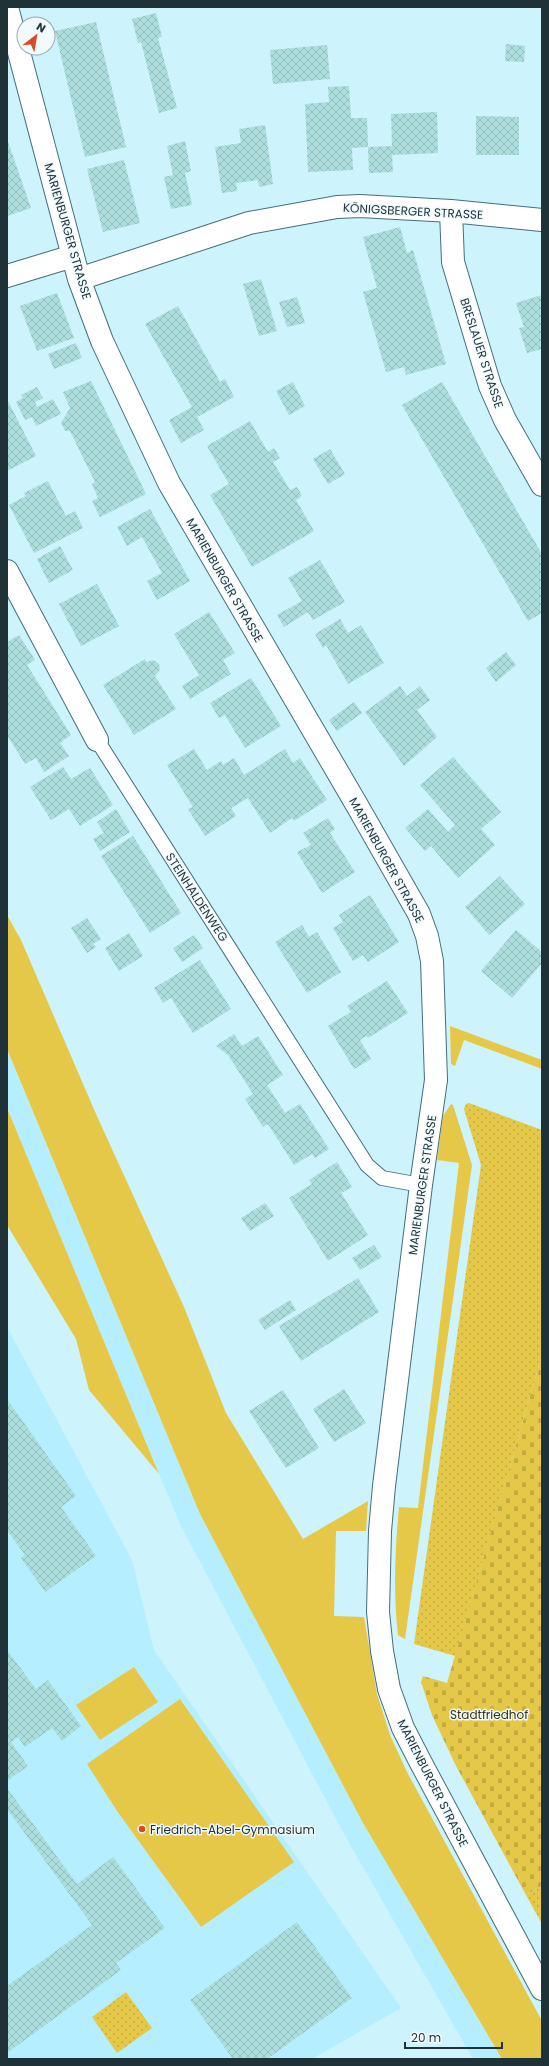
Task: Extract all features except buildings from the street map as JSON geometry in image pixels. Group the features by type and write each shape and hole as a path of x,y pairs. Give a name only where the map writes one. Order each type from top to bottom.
{"street":[{"name":"MARIENBURGER STRASSE","path":"7,7 79,279 102,341 169,483 419,914 427,936 432,961 436,1080 421,1185 380,1531 378,1612 382,1651 389,1689 403,1728 542,1989"},
{"name":"KÖNIGSBERGER STRASSE","path":"79,279 249,223 322,210 360,206 451,211 542,220"},
{"name":"BRESLAUER STRASSE","path":"451,211 453,262 490,386 505,420 542,485"},
{"path":"7,276 73,256"},
{"name":"STEINHALDENWEG","path":"7,571 97,740"}],"lane":[{"name":"STEINHALDENWEG","path":"97,740 367,1165 382,1178 421,1185"}],"shaded area":[{"path":"7,1050 200,1514 363,1823 502,2059 473,2059 344,1834 180,1524 7,1108"},
{"name":"Friedrich-Abel-Gymnasium","path":"7,1327 132,1560 154,1650 401,2008 312,2059 7,2059"}],"green space":[{"path":"7,915 21,940 96,1114 184,1307 226,1413 303,1539 368,1501 366,1531 336,1531 334,1616 364,1617 377,1694 390,1735 407,1772 542,2021 542,2059 502,2059 363,1823 200,1514 7,1049"},
{"path":"450,1026 542,1060 542,1069 464,1040 455,1066 451,1064"},
{"path":"469,1103 542,1130 542,1355 455,1656 414,1644 481,1165 464,1109 466,1104"},
{"path":"451,1104 453,1105 472,1165 405,1639 398,1635 395,1603 395,1571 399,1507 418,1508 459,1163 437,1160 443,1116"},
{"path":"7,1108 159,1474 89,1390 76,1339 7,1225"},
{"name":"Stadtfriedhof","path":"542,1355 542,1886 526,1895 455,1764 432,1715 421,1682 423,1676 447,1683"},
{"path":"134,1667 158,1702 100,1740 76,1705"},
{"path":"180,1699 294,1862 201,1927 117,1811 87,1764"},
{"path":"542,1886 542,1924 526,1895"},
{"path":"126,1992 152,2028 117,2053 92,2017"}],"place":[{"name":"Friedrich-Abel-Gymnasium","path":"142,1829"}]}
